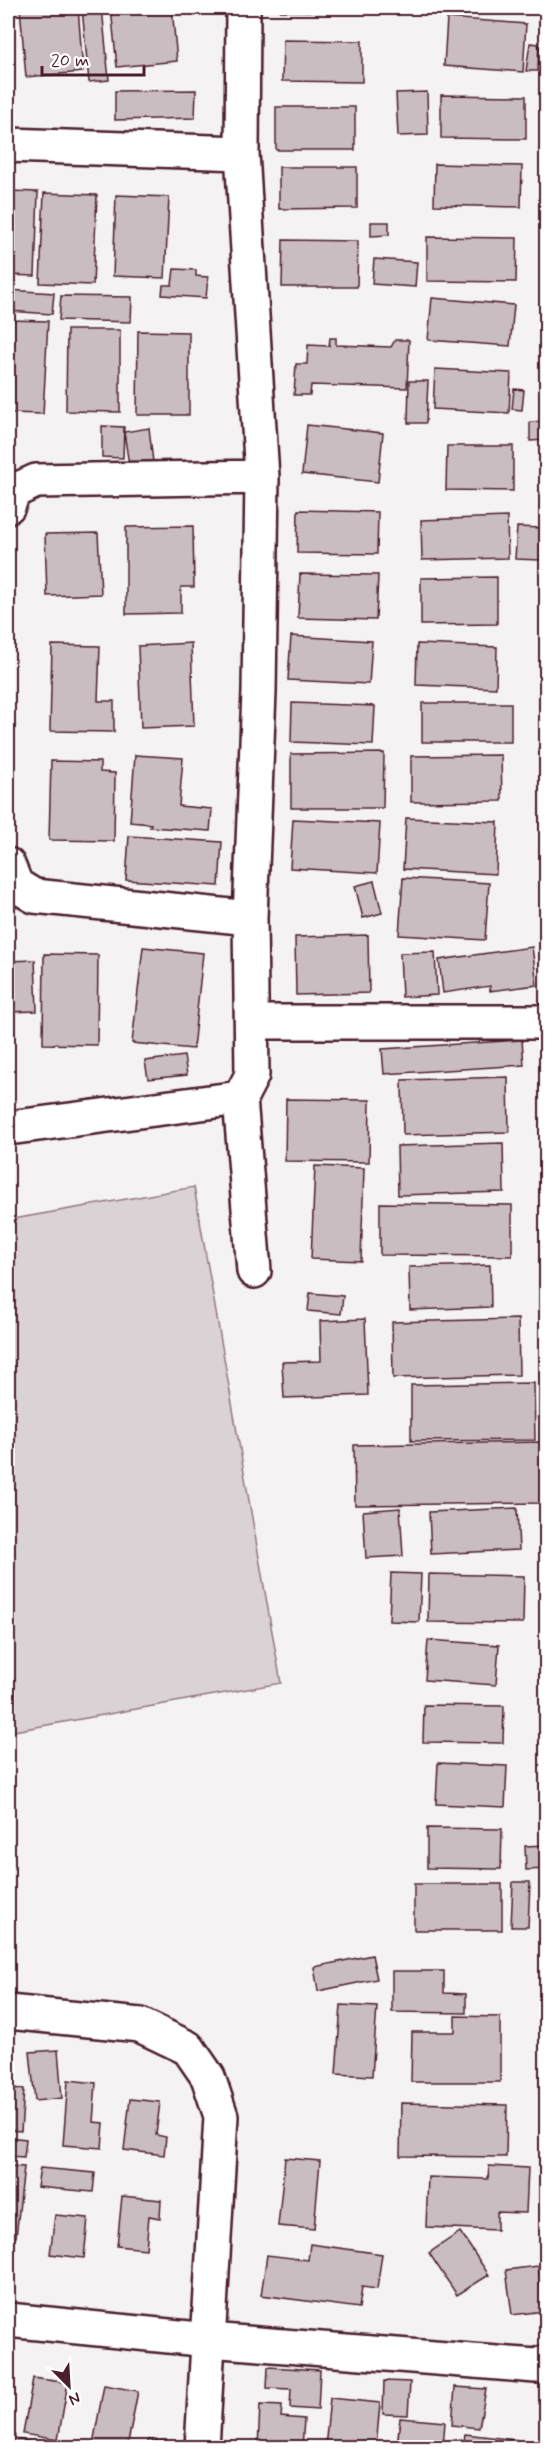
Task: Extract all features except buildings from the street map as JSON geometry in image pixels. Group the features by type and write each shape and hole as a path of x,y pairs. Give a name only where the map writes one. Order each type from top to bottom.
{"street":[{"path":"243,8 242,153 262,477 259,692 250,918 252,1075 240,1098 254,1271"},
{"path":"8,145 242,153"},
{"path":"8,506 14,491 36,481 262,477"},
{"path":"8,865 16,885 33,896 250,918"},
{"path":"252,1022 546,1023"},
{"path":"8,1128 240,1098"},
{"path":"8,2012 140,2025 188,2048 208,2077 221,2116 202,2448"},
{"path":"8,2320 209,2340 536,2366 546,2362"}],"shaded area":[{"path":"194,1187 281,1683 8,1732 8,1220"}]}
